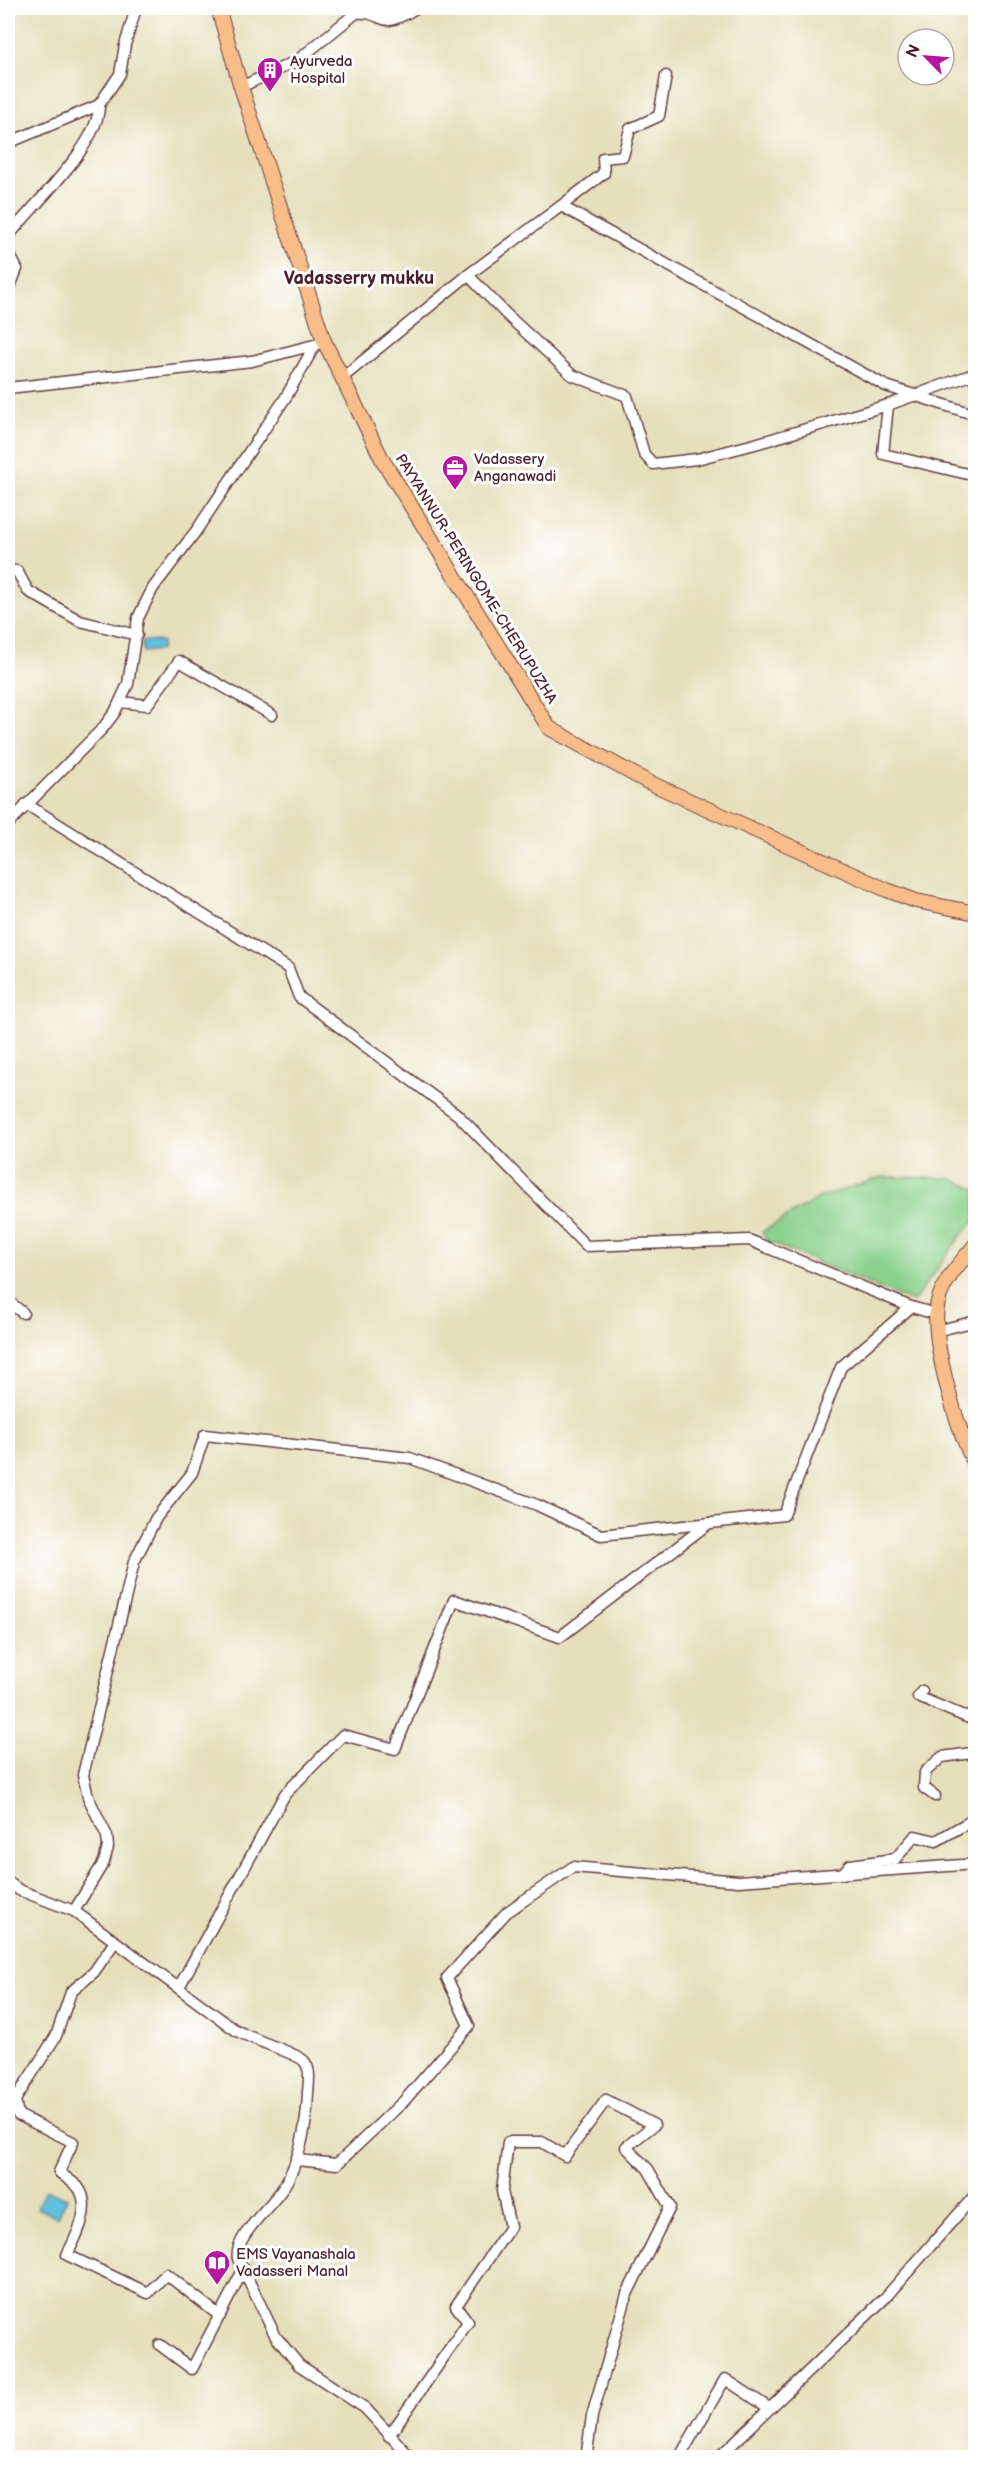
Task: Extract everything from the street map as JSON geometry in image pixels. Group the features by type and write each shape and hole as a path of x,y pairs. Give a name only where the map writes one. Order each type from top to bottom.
{"main road":[{"name":"PAYYANNUR-PERINGOME-CHERUPUZHA","path":"218,8 240,87 320,343 342,378 383,461 549,728 646,781 887,890 916,901 975,913"},
{"path":"975,1244 944,1286 936,1314 936,1331 955,1419 963,1445 975,1467"}],"street":[{"path":"8,237 73,160 96,123 99,105 120,74 125,45 136,8"},
{"path":"240,87 298,60 356,13 386,22 397,19 416,8"},
{"path":"342,378 468,274 604,173 603,158 623,156 630,129 659,116 666,76"},
{"path":"8,143 99,105"},
{"path":"561,206 886,386 975,415"},
{"path":"8,251 17,269 8,292"},
{"path":"468,274 507,315 572,375 627,396 644,454 653,464 697,459 888,405 975,373"},
{"path":"8,388 252,362 320,343"},
{"path":"8,824 103,728 120,702 128,684 138,618 153,588 196,531 320,343"},
{"path":"888,405 884,454 975,476"},
{"path":"8,570 17,571 28,591 80,621 137,635"},
{"path":"120,702 147,705 179,661 272,715"},
{"path":"26,804 288,968 299,997 458,1115 586,1246 749,1240 911,1307 936,1314"},
{"path":"8,1301 23,1313"},
{"path":"74,1911 104,1862 108,1847 107,1836 88,1797 83,1776 134,1562 156,1518 192,1473 205,1434 410,1458 537,1505 601,1535 784,1515 841,1367 911,1307"},
{"path":"936,1331 975,1321"},
{"path":"178,1987 285,1794 343,1735 395,1749 454,1600 560,1637 709,1523"},
{"path":"922,1691 918,1697 975,1721"},
{"path":"935,1796 924,1788 925,1772 942,1757 972,1753 975,1749"},
{"path":"842,1874 850,1865 895,1858 915,1836 936,1841 975,1818"},
{"path":"297,2160 337,2164 404,2101 469,2026 447,1978 507,1912 573,1867 739,1881 975,1864"},
{"path":"8,1882 19,1890 74,1911 114,1943 248,2038 305,2061 309,2071 308,2108 297,2160 283,2188 243,2237 237,2252 276,2337 299,2365 365,2408 411,2457"},
{"path":"114,1943 94,1972 71,1992 56,2036 15,2100 18,2115 73,2142 59,2172 78,2188 84,2201 80,2231 67,2255 148,2293 166,2274 220,2316"},
{"path":"389,2436 468,2322 456,2306 510,2227 502,2191 508,2142 542,2142 565,2156 606,2100 654,2125 626,2147 648,2169 670,2207 627,2294 592,2416 587,2452 584,2457"},
{"path":"718,2457 884,2299 975,2193"},
{"path":"160,2345 192,2369 244,2268"},
{"path":"679,2457 725,2379 769,2408"}],"green space":[{"path":"882,1177 950,1178 975,1189 975,1220 913,1302 767,1241 762,1232 819,1198"}],"water":[{"path":"142,641 162,641 161,650 143,652"},
{"path":"45,2189 67,2198 58,2217 37,2208"}],"place":[{"name":"Ayurveda Hospital","path":"270,93"},
{"name":"Vadassery Anganawadi","path":"455,491"},
{"name":"EMS Vayanashala Vadasseri Manal","path":"217,2286"}],"district":[{"name":"Vadasserry mukku","path":"359,278"}]}
